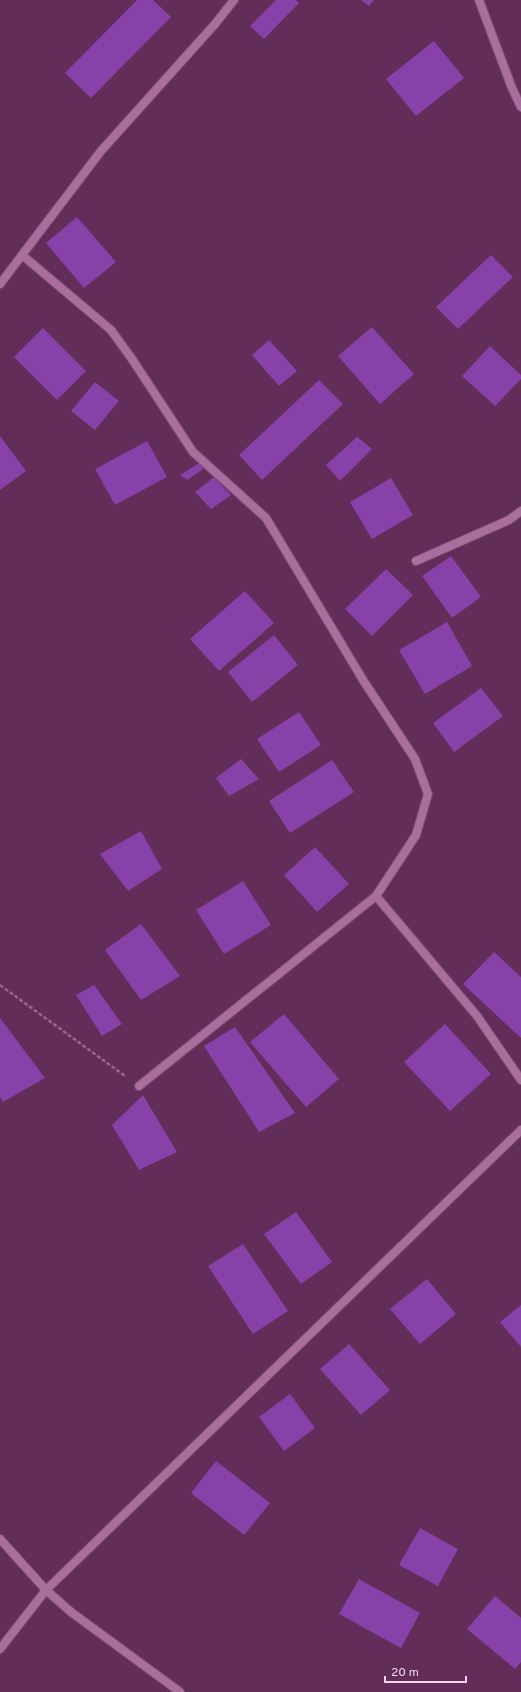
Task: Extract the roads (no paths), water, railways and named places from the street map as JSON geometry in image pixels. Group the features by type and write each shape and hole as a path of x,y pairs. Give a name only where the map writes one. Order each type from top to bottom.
{"street":[{"path":"0,284 101,151 215,24 234,0"},
{"path":"479,0 512,88 521,107"},
{"path":"22,256 111,330 132,359 193,452 266,518 363,680 415,759 428,794 416,835 376,896 139,1086"},
{"path":"416,561 509,520 521,511"},
{"path":"376,896 477,1016 521,1080"},
{"path":"0,1650 46,1590 519,1136"},
{"path":"0,1539 46,1590 71,1612 180,1692"}]}
